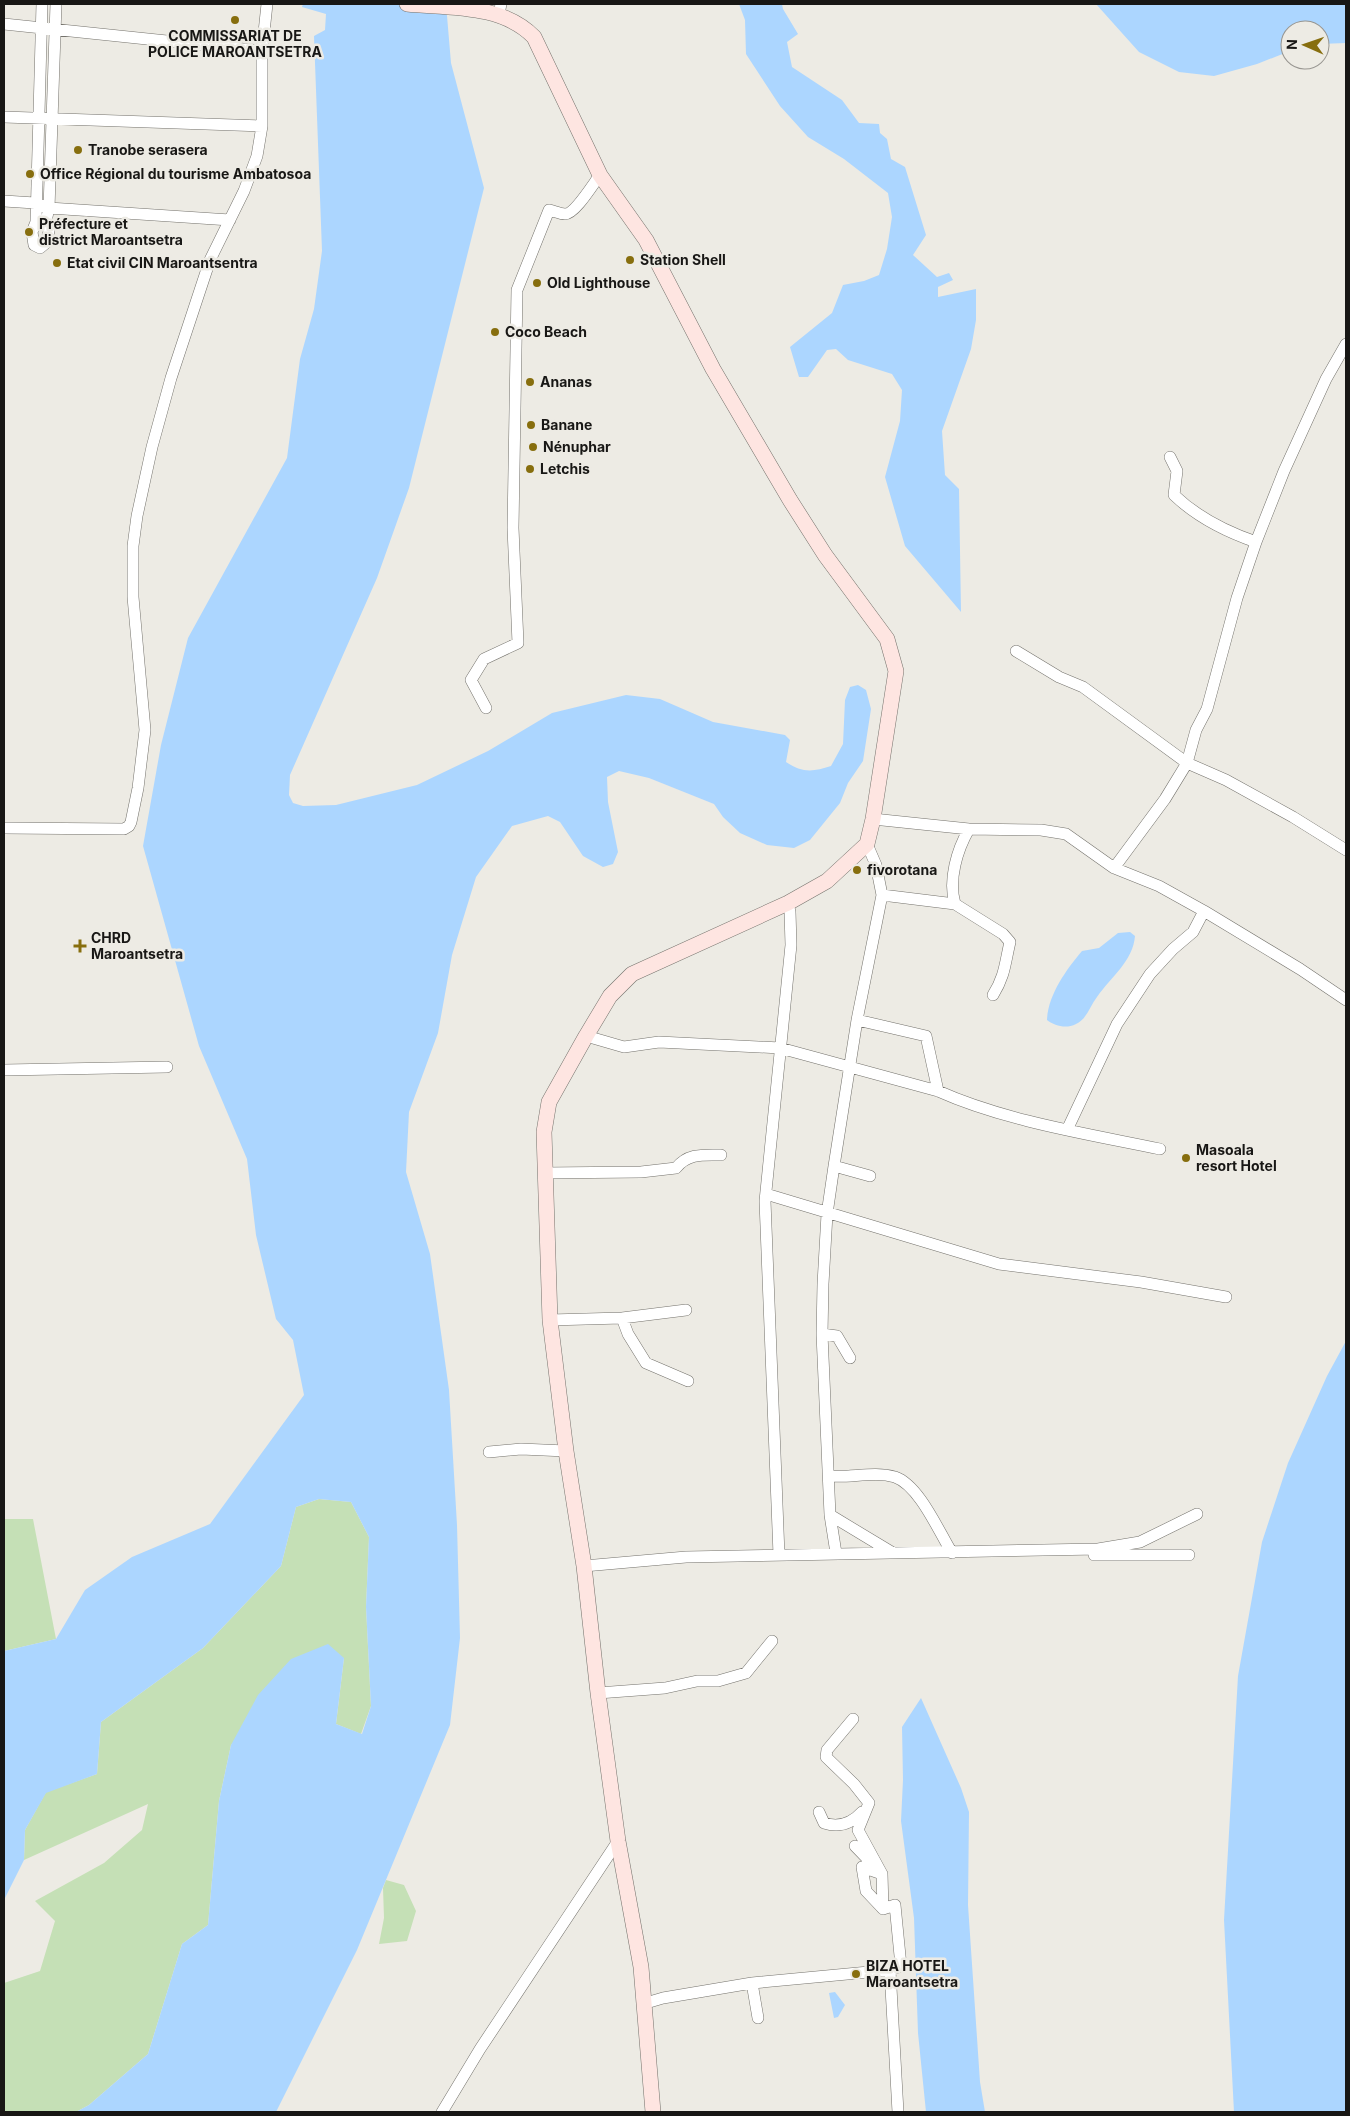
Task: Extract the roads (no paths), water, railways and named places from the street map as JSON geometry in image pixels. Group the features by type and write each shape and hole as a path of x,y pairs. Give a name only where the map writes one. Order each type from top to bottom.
{"main road":[{"path":"407,4 472,10 500,9 534,37 600,175 646,240 713,368 824,555 887,639 896,671 873,819 866,844 827,881 788,903 632,974 610,996 549,1102 544,1132 544,1173 550,1320 566,1451 584,1566 598,1693 618,1841 646,2004 653,2112"}],"street":[{"path":"42,4 35,203 36,222 32,239 35,247 42,247 48,240 49,231 46,221 49,208 50,117 56,4"},
{"path":"4,828 124,829 131,822 138,788 145,730 133,597 134,546 137,516 152,447 171,378 210,260 254,168 262,126 262,51 267,4"},
{"path":"4,24 262,51"},
{"path":"4,117 50,117 262,126"},
{"path":"486,708 471,680 484,660 518,642 513,528 517,290 549,210 567,214 575,210 584,194 600,175"},
{"path":"4,201 35,203 49,208 230,220"},
{"path":"1114,868 1165,799 1187,763 1196,730 1207,709 1237,598 1256,542 1292,454 1326,379 1346,344"},
{"path":"1170,457 1177,471 1174,495 1186,507 1231,533 1256,542"},
{"path":"1016,651 1059,676 1083,687 1187,763 1226,780 1285,812 1346,850"},
{"path":"873,819 969,829 1041,830 1066,834 1114,868 1159,886 1204,911 1300,969 1346,1000"},
{"path":"955,904 952,894 956,858 959,846 969,829"},
{"path":"836,1553 830,1515 830,1476 822,1334 827,1214 857,1020 882,894 876,865 866,844"},
{"path":"882,894 955,904 1003,934 1010,942 1006,968 993,996"},
{"path":"779,1555 766,1194 791,945 788,903"},
{"path":"1067,1130 1117,1024 1150,974 1173,948 1192,932 1204,911"},
{"path":"857,1020 926,1036 938,1091"},
{"path":"586,1036 624,1047 659,1042 780,1048 850,1069 938,1091 961,1102 1067,1130 1160,1149"},
{"path":"4,1070 167,1067"},
{"path":"544,1173 650,1171 676,1168 683,1159 695,1155 721,1155"},
{"path":"834,1166 870,1176"},
{"path":"766,1194 827,1214 999,1264 1141,1282 1226,1297"},
{"path":"550,1320 622,1318 686,1310"},
{"path":"622,1318 628,1334 646,1362 667,1373 688,1380"},
{"path":"822,1334 837,1336 850,1358"},
{"path":"489,1452 521,1449 566,1451"},
{"path":"830,1476 872,1475 896,1478 917,1493 952,1553"},
{"path":"584,1566 686,1557 1098,1549 1140,1542 1197,1514"},
{"path":"830,1515 892,1553"},
{"path":"1050,1549 1097,1556 1189,1555"},
{"path":"598,1693 665,1688 697,1681 718,1681 746,1673 772,1641"},
{"path":"853,1719 827,1750 826,1757 854,1784 869,1803"},
{"path":"819,1812 824,1823 834,1826 854,1822 869,1803"},
{"path":"869,1803 858,1830 882,1874 883,1909"},
{"path":"442,2112 480,2049 618,1841"},
{"path":"855,1846 882,1874"},
{"path":"882,1874 862,1866 866,1891 883,1909"},
{"path":"646,2004 663,1998 752,1984 890,1970 901,1966 901,1952 895,1924 895,1905 883,1909"},
{"path":"890,1970 898,2112"},
{"path":"752,1984 758,2018"}],"water":[{"path":"303,4 446,4 451,63 484,188 409,488 377,578 290,775 289,795 293,803 303,806 336,805 417,785 488,751 552,713 626,695 660,699 713,722 785,735 790,740 786,762 803,770 831,766 843,744 845,700 850,687 858,685 866,690 871,709 863,761 848,783 840,803 810,840 794,848 767,845 740,833 723,817 714,804 649,778 619,771 607,777 608,802 618,852 613,864 603,867 583,856 560,822 548,816 512,826 476,877 452,955 438,1033 409,1112 406,1172 430,1254 449,1390 457,1525 460,1638 450,1725 357,1950 276,2112 76,2112 89,2105 148,2054 182,1944 208,1925 219,1801 231,1745 258,1695 291,1659 328,1644 344,1658 336,1724 362,1734 371,1706 366,1607 369,1537 351,1502 319,1499 296,1507 281,1566 203,1648 101,1722 97,1774 46,1793 25,1830 24,1860 4,1900 4,1651 56,1639 85,1590 132,1557 210,1524 304,1395 293,1340 276,1319 256,1235 247,1159 199,1046 143,846 161,745 188,638 287,458 300,359 314,309 322,251 314,36 325,30 326,14 302,7"},
{"path":"739,4 782,4 798,34 787,42 792,67 842,100 859,123 879,124 880,133 887,139 891,159 905,167 926,235 913,255 937,277 949,273 953,280 938,287 938,297 976,289 976,320 971,349 942,431 945,475 959,489 961,612 905,546 885,477 900,421 902,390 892,374 848,360 836,349 827,350 808,377 799,377 790,347 832,313 843,285 864,281 879,275 887,249 892,217 888,193 844,159 808,137 780,106 746,54 745,20"},
{"path":"1096,4 1346,4 1346,43 1330,44 1330,20 1280,20 1280,55 1257,64 1214,76 1179,72 1139,52"},
{"path":"1130,932 1135,936 1126,961 1097,997 1083,1019 1072,1026 1065,1027 1047,1020 1054,992 1082,951 1099,948 1118,933"},
{"path":"1346,1341 1346,2112 1234,2112 1224,1920 1238,1676 1262,1542 1288,1463 1327,1376"},
{"path":"921,1698 961,1788 969,1812 968,1905 980,2082 985,2112 926,2112 918,2033 914,1918 901,1821 903,1780 902,1727"},
{"path":"835,1992 845,2005 838,2017 834,2018 829,1993"}],"place":[{"name":"COMMISSARIAT DE POLICE MAROANTSETRA","path":"235,20"},
{"name":"Tranobe serasera","path":"78,150"},
{"name":"Office Régional du tourisme Ambatosoa","path":"30,174"},
{"name":"Préfecture et district Maroantsetra","path":"29,232"},
{"name":"Station Shell","path":"630,260"},
{"name":"Etat civil CIN Maroantsentra","path":"57,263"},
{"name":"Old Lighthouse","path":"537,283"},
{"name":"Coco Beach","path":"495,332"},
{"name":"Ananas","path":"530,382"},
{"name":"Banane","path":"531,425"},
{"name":"Nénuphar","path":"533,447"},
{"name":"Letchis","path":"530,469"},
{"name":"fivorotana","path":"857,870"},
{"name":"CHRD Maroantsetra","path":"80,946"},
{"name":"Masoala resort Hotel","path":"1186,1158"},
{"name":"BIZA HOTEL Maroantsetra","path":"856,1974"}]}
